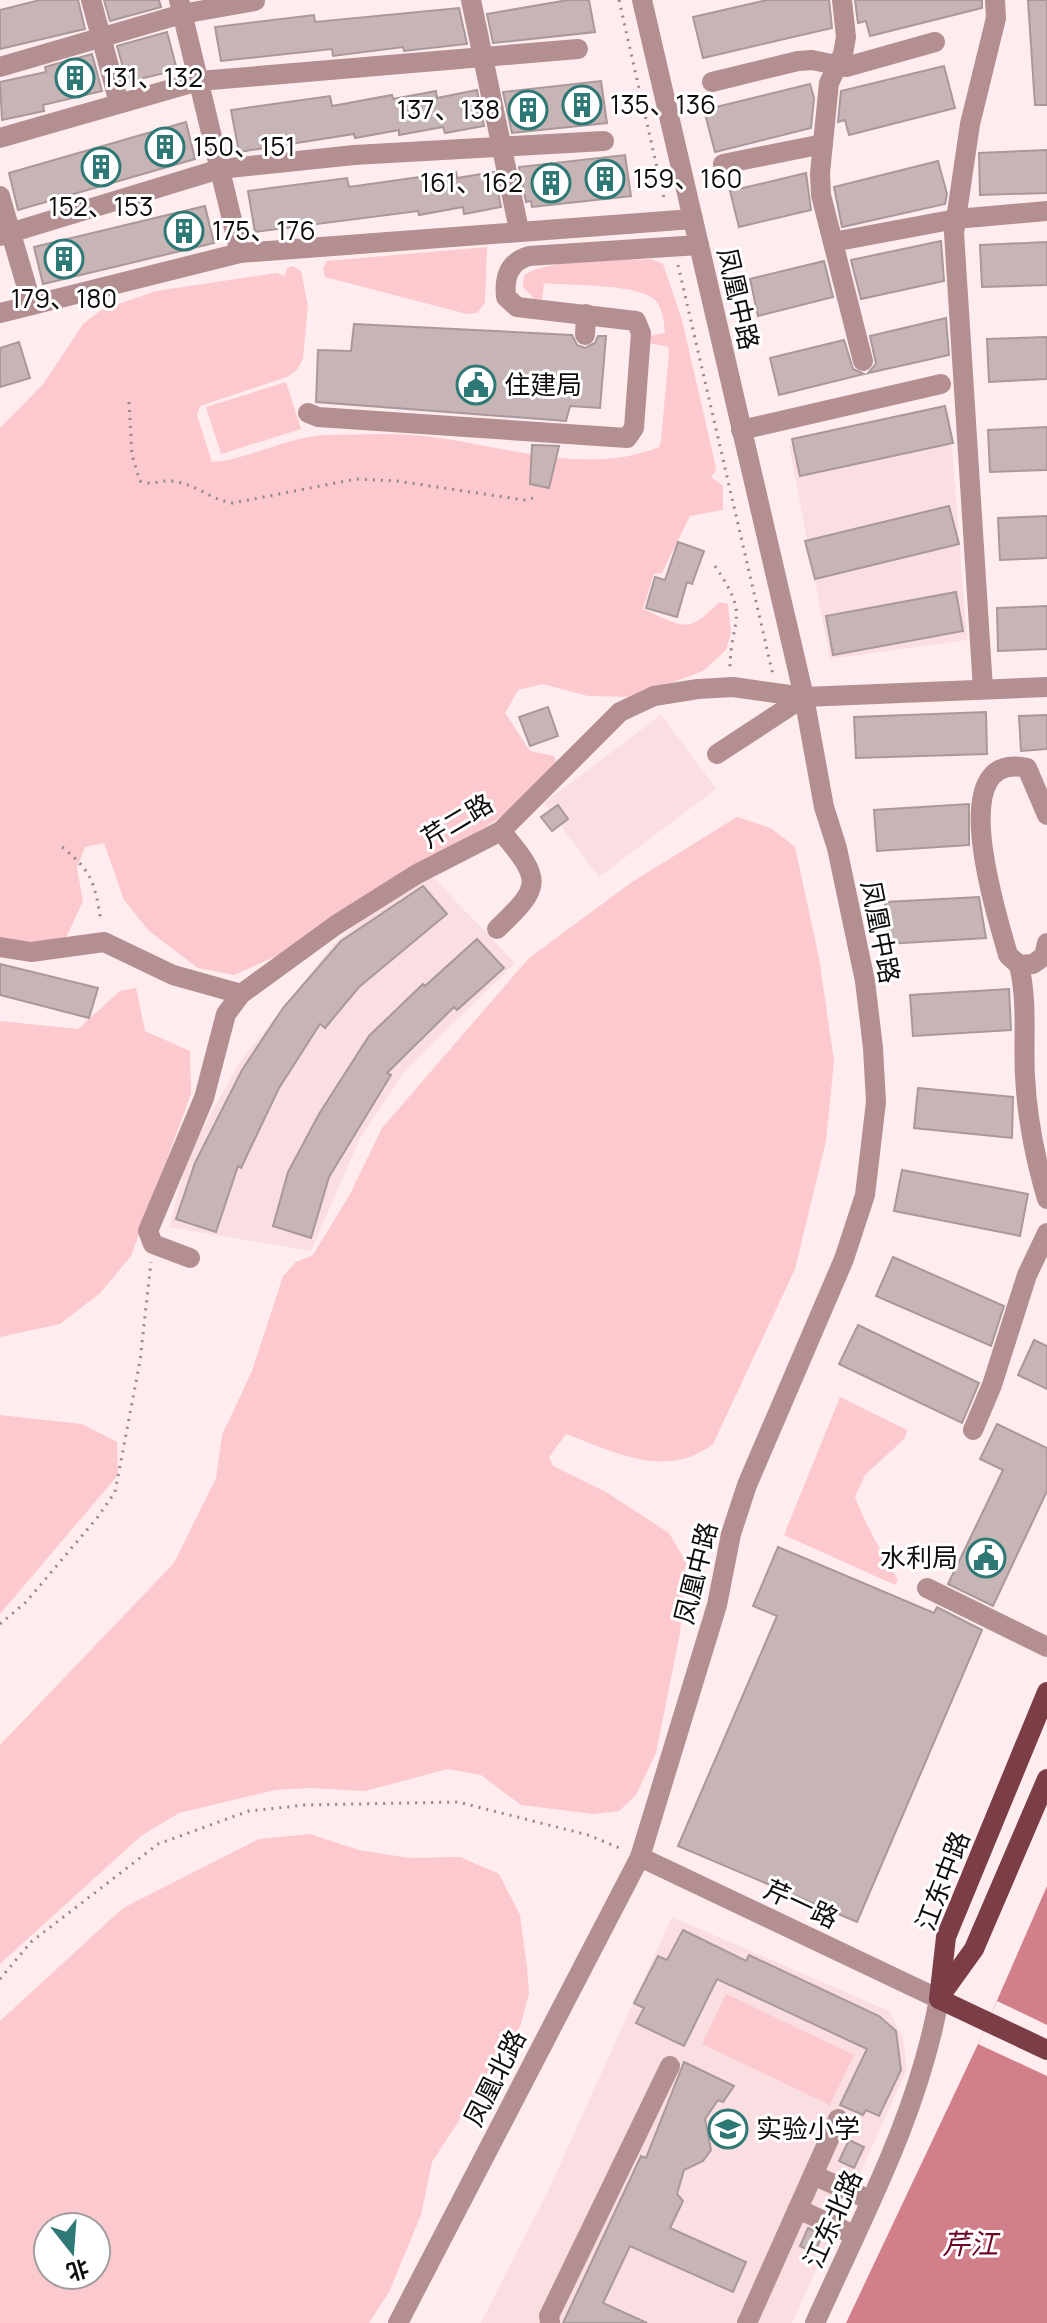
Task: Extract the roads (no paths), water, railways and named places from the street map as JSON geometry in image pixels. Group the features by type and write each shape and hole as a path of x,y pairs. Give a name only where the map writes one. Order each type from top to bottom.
{"main road":[{"name":"江东中路","path":"939,1999 946,1937 1047,1692"},
{"name":"江东中路","path":"939,1999 974,1949 1047,1779"},
{"path":"939,1999 1047,2050"}],"street":[{"path":"91,0 119,103"},
{"path":"471,0 519,230"},
{"name":"凤凰中路","path":"640,1857 717,1605 731,1534 747,1485 826,1302 855,1183 863,1130 863,1077 853,977 825,848 824,807 804,697 642,0"},
{"path":"842,0 846,37 829,83 821,195 863,361"},
{"path":"983,689 954,233 970,124 996,18 995,0"},
{"path":"0,67 101,37 181,7 255,1"},
{"path":"181,7 240,253"},
{"path":"712,82 798,61 812,60 837,67 935,42"},
{"path":"0,138 199,81 578,49"},
{"path":"6,234 220,169 354,155 604,141"},
{"path":"723,164 823,144"},
{"path":"0,196 6,234 32,305"},
{"path":"833,242 956,219 1047,211"},
{"path":"0,313 240,253 693,219"},
{"path":"308,413 318,417 627,438 634,428 640,327 630,318 514,305 505,293 509,270 519,259 529,256 699,245"},
{"path":"585,335 586,314"},
{"path":"741,430 941,384"},
{"name":"芹二路","path":"190,1258 149,1239 148,1231 204,1098 226,1014 241,994 336,925 417,874 501,831 620,712 654,696 733,687 804,697 1047,687"},
{"path":"717,754 804,697"},
{"path":"1047,815 1027,768 1013,765 997,771 984,789 979,810 989,885 1008,955 1019,965 1028,1030 1025,1075 1032,1148 1047,1199"},
{"path":"497,929 528,899 532,890 527,866 501,831"},
{"path":"0,947 31,952 104,942 173,975 241,994"},
{"path":"1019,965 1033,964 1044,956 1047,943"},
{"path":"973,1430 992,1385 1027,1275 1047,1233"},
{"path":"927,1588 1047,1647"},
{"name":"芹一路","path":"640,1857 939,1999"},
{"name":"凤凰北路","path":"398,2323 640,1857"},
{"name":"江东北路","path":"815,2323 914,2100 928,2057 939,1999"},
{"path":"550,2323 549,2316 670,2066"},
{"path":"747,2323 838,2119"},
{"path":"813,2175 870,2200"},
{"path":"798,2209 854,2235"}],"water":[{"name":"芹江","path":"1047,1886 1047,2323 846,2323 978,2044"}],"place":[{"name":"131、132","path":"75,78"},
{"name":"135、136","path":"582,105"},
{"name":"137、138","path":"528,110"},
{"name":"150、151","path":"165,147"},
{"name":"152、153","path":"101,167"},
{"name":"159、160","path":"605,179"},
{"name":"161、162","path":"551,183"},
{"name":"175、176","path":"184,231"},
{"name":"179、180","path":"64,259"},
{"name":"住建局","path":"476,385"},
{"name":"水利局","path":"986,1558"},
{"name":"实验小学","path":"728,2129"}]}
